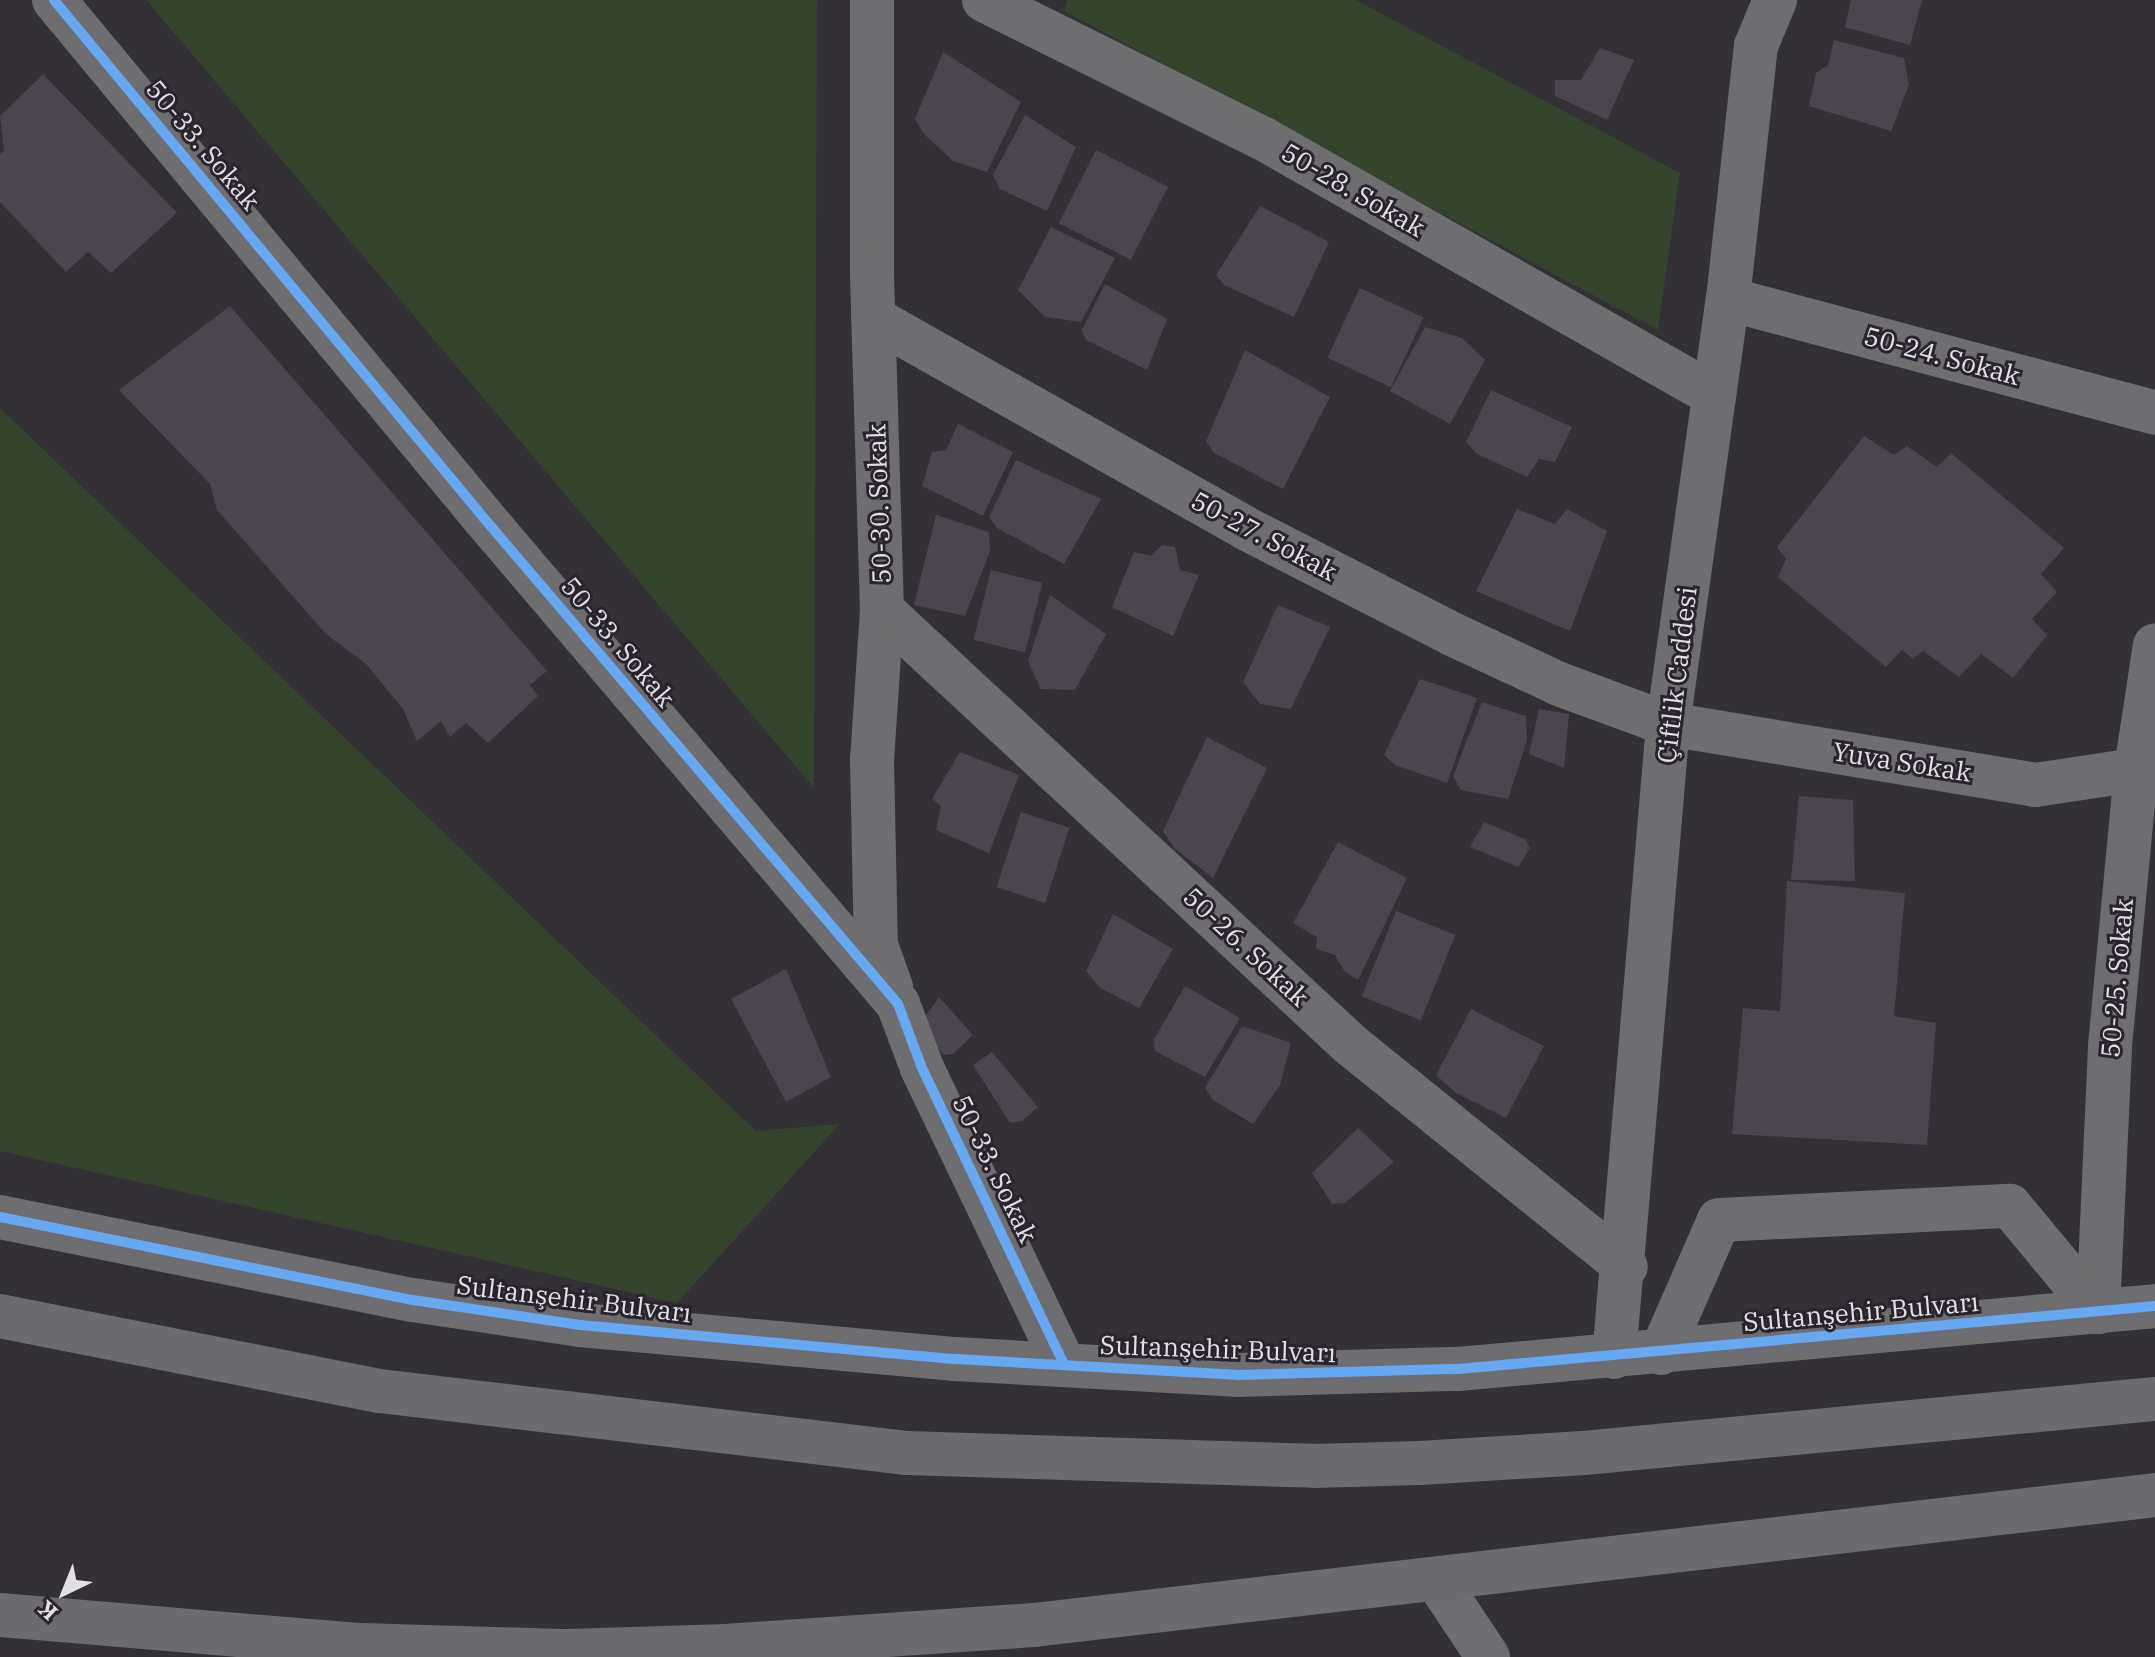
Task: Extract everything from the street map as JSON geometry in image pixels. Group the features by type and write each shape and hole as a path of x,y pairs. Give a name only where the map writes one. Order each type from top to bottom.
{"highway":[{"path":"0,1316 380,1391 907,1453 1314,1466 1420,1463 1584,1453 2155,1399"},
{"path":"0,1615 361,1645 568,1651 726,1646 1019,1627 1438,1582 2155,1495"}],"street":[{"name":"50-33. Sokak","path":"54,0 483,517 898,1004 922,1068 1064,1365"},
{"name":"50-30. Sokak","path":"872,0 873,318 882,610 872,760 876,945 898,1004"},
{"name":"50-28. Sokak","path":"984,0 1264,139 1714,395"},
{"name":"Çiftlik Caddesi","path":"1614,1357 1626,1267 1668,724 1728,299 1756,46 1775,0"},
{"name":"50-24. Sokak","path":"1728,299 2155,413"},
{"name":"50-27. Sokak","path":"873,318 1247,529 1452,634 1559,684 1668,724"},
{"name":"50-26. Sokak","path":"882,610 1351,1045 1626,1267"},
{"name":"50-25. Sokak","path":"2098,1312 2110,1046 2145,768 2155,645"},
{"name":"Yuva Sokak","path":"1668,724 2035,785 2145,768"},
{"path":"1661,1353 1719,1220 2010,1206 2098,1312"},
{"name":"Sultanşehir Bulvarı","path":"0,1217 413,1300 580,1325 1064,1365 1347,1375 1661,1353 2155,1306"},
{"path":"1438,1582 1488,1657"}],"green space":[{"path":"146,0 817,0 814,788"},
{"path":"1067,0 1356,0 1680,173 1658,330 1064,11"},
{"path":"0,408 756,1131 840,1124 677,1303 0,1151"}],"building":[{"path":"1851,0 1922,0 1910,45 1845,27"},
{"path":"1834,40 1904,58 1909,85 1891,131 1809,106 1816,73 1828,65"},
{"path":"1600,48 1634,60 1607,120 1555,96 1555,80 1581,80"},
{"path":"943,52 1021,102 987,172 953,161 924,134 915,119"},
{"path":"43,74 177,213 111,273 88,252 66,272 0,202 0,154 4,151 0,116"},
{"path":"1025,115 1076,147 1047,211 1000,189 993,175"},
{"path":"1096,150 1168,187 1131,260 1059,223"},
{"path":"1260,206 1329,242 1294,317 1224,285 1216,275"},
{"path":"1051,227 1115,258 1081,322 1045,317 1018,290"},
{"path":"1105,284 1167,319 1147,370 1086,340 1082,330"},
{"path":"1360,288 1423,318 1391,387 1327,358"},
{"path":"230,306 547,671 530,685 538,696 488,743 466,723 450,737 441,721 417,741 403,709 366,664 326,634 217,510 210,484 119,390"},
{"path":"1425,327 1462,338 1485,360 1450,424 1390,391"},
{"path":"1245,350 1330,397 1283,489 1214,453 1206,441"},
{"path":"1491,390 1572,427 1555,462 1539,459 1527,477 1477,454 1466,442"},
{"path":"958,424 1013,452 983,516 922,486 932,452 946,450"},
{"path":"1864,436 1894,455 1907,446 1937,467 1951,453 2064,548 2041,574 2057,592 2032,619 2047,635 2013,678 1981,654 1959,677 1923,651 1913,659 1902,650 1886,667 1778,577 1786,559 1777,547"},
{"path":"1016,460 1101,499 1064,564 997,528 989,517"},
{"path":"1517,509 1555,524 1567,509 1607,531 1570,631 1476,591"},
{"path":"936,515 989,532 990,551 965,616 914,605"},
{"path":"1162,545 1175,547 1180,570 1199,575 1173,636 1112,607 1134,552 1151,556"},
{"path":"991,570 1042,583 1025,653 974,640"},
{"path":"1050,595 1106,634 1075,690 1041,689 1028,661"},
{"path":"1278,605 1330,627 1291,709 1260,704 1243,682"},
{"path":"1420,679 1477,698 1447,783 1395,765 1384,755"},
{"path":"1482,702 1526,716 1527,740 1508,799 1461,790 1453,776"},
{"path":"1539,709 1569,714 1564,768 1529,754"},
{"path":"1207,737 1267,768 1213,878 1174,848 1163,831"},
{"path":"960,752 1019,775 989,853 936,830 941,806 932,799"},
{"path":"1799,796 1853,800 1855,881 1791,880"},
{"path":"1021,812 1070,828 1045,903 997,887"},
{"path":"1484,822 1525,839 1530,848 1518,867 1470,847"},
{"path":"1338,842 1407,878 1358,980 1345,972 1335,955 1316,949 1317,937 1293,923"},
{"path":"1787,881 1905,893 1894,1016 1936,1023 1927,1145 1732,1134 1743,1008 1780,1011"},
{"path":"1396,911 1455,935 1421,1020 1362,996"},
{"path":"1113,914 1173,949 1139,1008 1100,988 1086,971"},
{"path":"786,969 831,1077 786,1102 731,999"},
{"path":"1185,986 1240,1018 1205,1077 1155,1051 1154,1039"},
{"path":"939,997 973,1035 953,1054 943,1055 920,1024"},
{"path":"1471,1009 1544,1046 1506,1118 1456,1093 1436,1075"},
{"path":"1242,1026 1291,1043 1280,1085 1253,1124 1213,1100 1205,1088"},
{"path":"992,1052 1038,1107 1022,1121 1010,1123 973,1065"},
{"path":"1358,1128 1394,1162 1345,1203 1332,1204 1312,1173"}],"cycle path":[{"path":"54,0 483,517 898,1004 922,1068 1064,1365"},
{"path":"0,1217 413,1300 580,1325 955,1359 1237,1375 1458,1369 2155,1306"}]}
